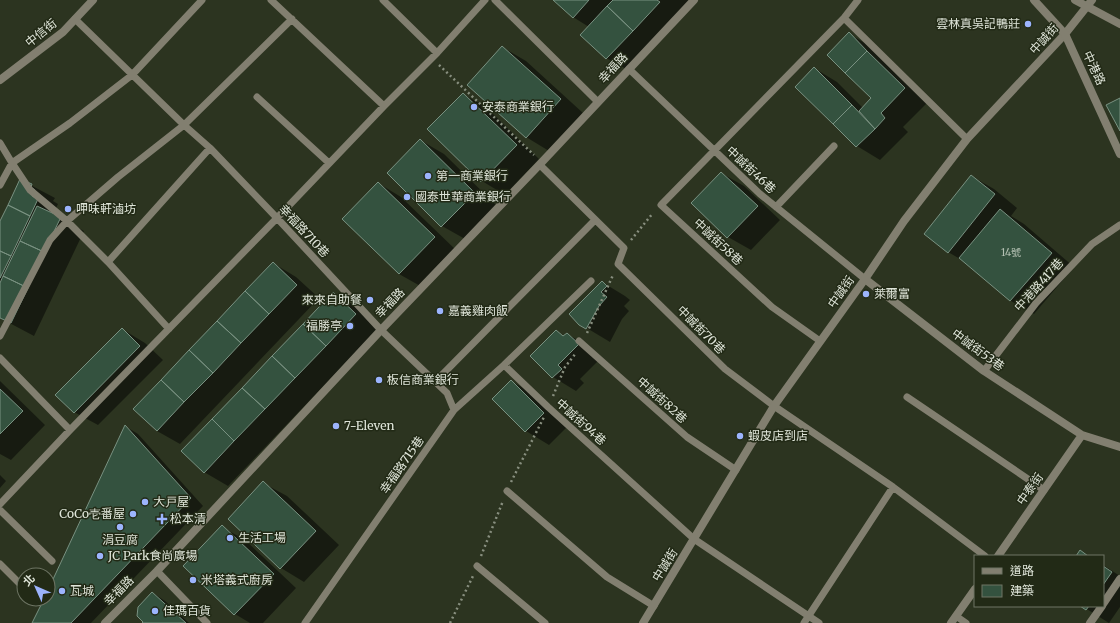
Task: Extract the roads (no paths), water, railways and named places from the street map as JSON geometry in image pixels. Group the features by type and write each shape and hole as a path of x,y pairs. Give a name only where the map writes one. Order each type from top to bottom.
{"street":[{"name":"中信街","path":"0,80 63,32 93,0"},
{"name":"幸福路","path":"104,623 157,571 381,330 541,164 694,0"},
{"name":"中港路","path":"1034,0 1065,34 1120,154"},
{"path":"1075,0 1087,2 1120,24"},
{"name":"中誠街","path":"643,623 774,406 865,279 904,221 967,139 1065,34 1087,2"},
{"name":"中誠街53巷","path":"865,279 984,370 1082,435"},
{"path":"1082,435 1120,447"},
{"name":"中泰街","path":"999,555 1082,435"},
{"path":"1104,602 1118,585"},
{"path":"951,623 974,590"},
{"path":"1090,623 1101,607"}],"lane":[{"path":"0,185 12,163 70,123 132,75 202,0"},
{"path":"271,0 384,106"},
{"path":"383,0 434,56"},
{"path":"0,504 70,430 434,56 485,0"},
{"path":"495,0 598,102"},
{"path":"714,150 844,18 858,0"},
{"path":"844,18 967,139"},
{"name":"幸福路710巷","path":"75,19 184,125 210,148 278,218 381,330"},
{"path":"0,336 50,240 67,221 118,177 184,125 292,19"},
{"name":"中誠街46巷","path":"629,69 760,194 865,279"},
{"path":"257,97 329,163"},
{"path":"0,143 30,190 67,221 108,262 169,329"},
{"path":"776,207 834,146"},
{"path":"108,262 210,148"},
{"name":"中誠街58巷","path":"714,150 661,205 772,307 820,341"},
{"path":"435,382 595,220 541,164"},
{"name":"中誠街70巷","path":"595,220 624,248 618,264 725,370 774,406 893,486 984,555"},
{"name":"中港路417巷","path":"984,370 1036,303 1092,244 1120,225"},
{"path":"381,330 447,393 454,410 504,365 591,281"},
{"name":"中誠街82巷","path":"580,342 687,437 736,470"},
{"path":"0,358 70,430"},
{"name":"中誠街94巷","path":"504,365 548,407 694,539 819,623"},
{"path":"907,397 1044,490"},
{"name":"幸福路715巷","path":"306,623 454,410"},
{"path":"804,623 893,486"},
{"path":"507,491 607,577 654,606"},
{"path":"0,510 52,561"},
{"path":"0,564 16,580"},
{"path":"477,566 545,623"},
{"path":"157,571 206,623"},
{"path":"956,616 966,623"}],"place":[{"name":"雲林真吳記鴨莊","path":"1028,24"},
{"name":"安泰商業銀行","path":"474,107"},
{"name":"第一商業銀行","path":"428,176"},
{"name":"國泰世華商業銀行","path":"407,197"},
{"name":"呷味軒滷坊","path":"68,209"},
{"name":"萊爾富","path":"866,294"},
{"name":"來來自助餐","path":"370,300"},
{"name":"嘉義雞肉飯","path":"440,311"},
{"name":"福勝亭","path":"350,326"},
{"name":"板信商業銀行","path":"379,380"},
{"name":"7-Eleven","path":"336,426"},
{"name":"蝦皮店到店","path":"740,436"},
{"name":"大戸屋","path":"145,502"},
{"name":"CoCo壱番屋","path":"133,514"},
{"name":"松本清","path":"162,519"},
{"name":"涓豆腐","path":"120,527"},
{"name":"生活工場","path":"230,538"},
{"name":"JC Park食尚廣場","path":"100,556"},
{"name":"米塔義式廚房","path":"193,580"},
{"name":"瓦城","path":"62,591"},
{"name":"佳瑪百貨","path":"155,611"}]}
